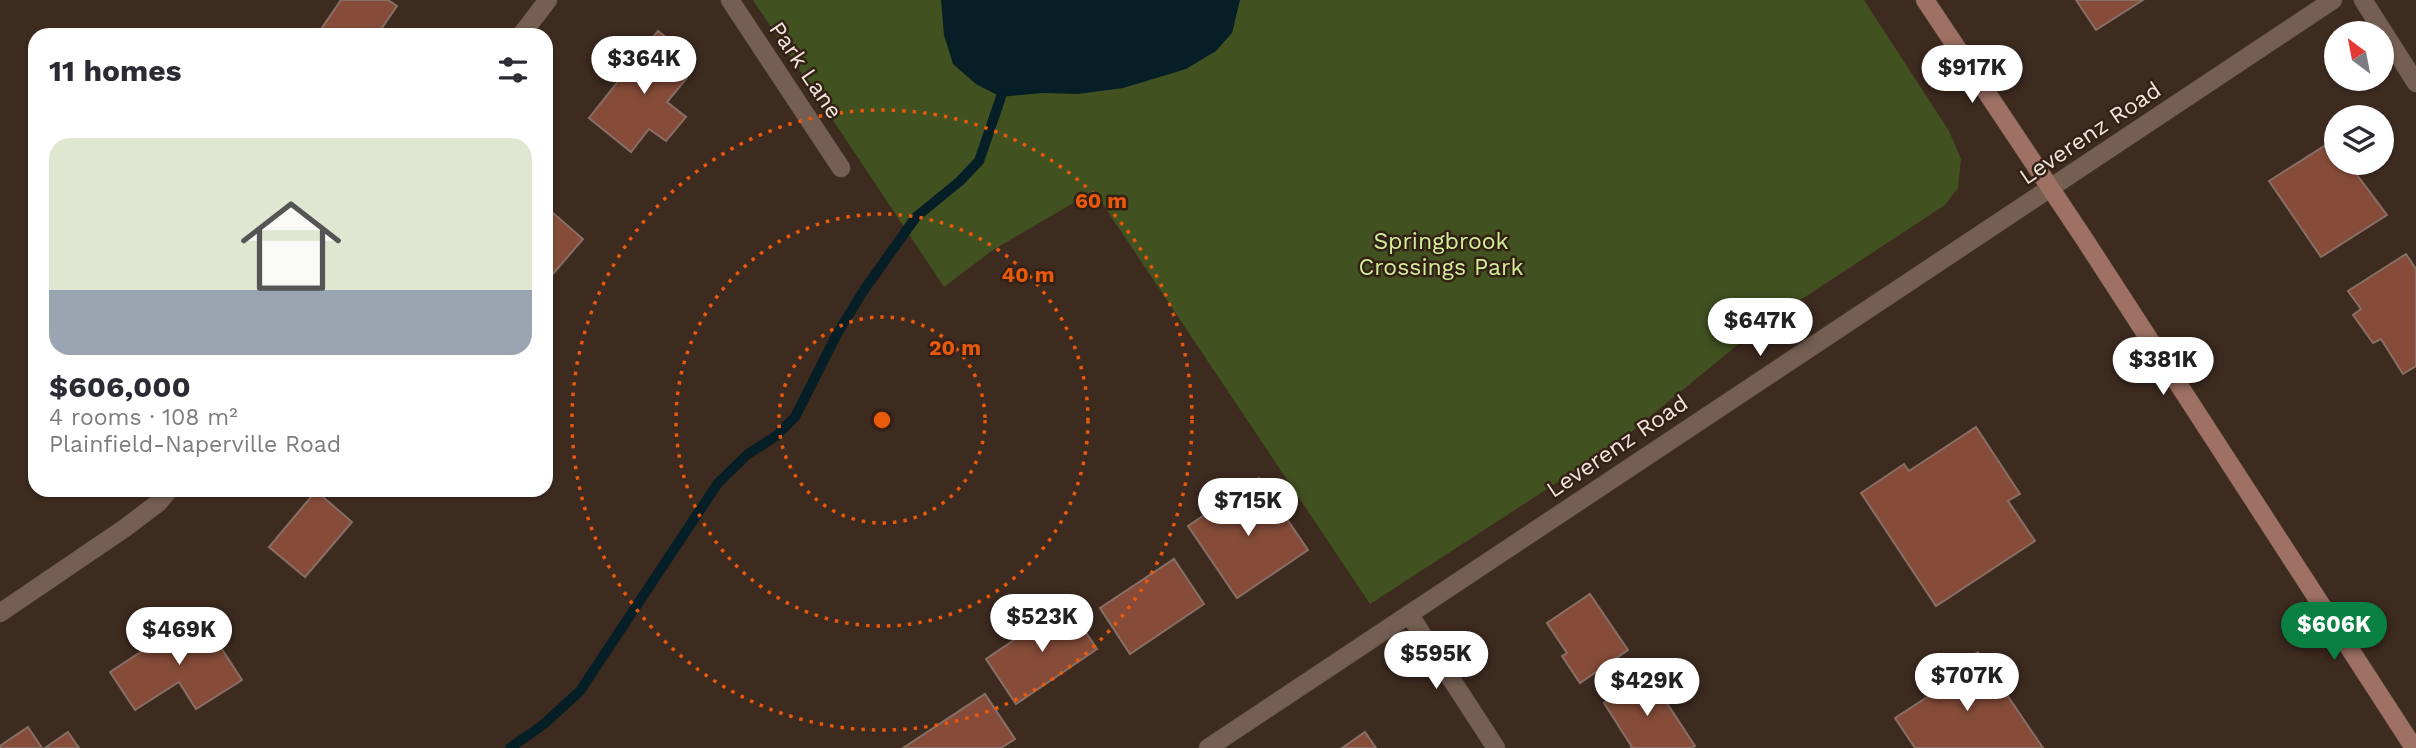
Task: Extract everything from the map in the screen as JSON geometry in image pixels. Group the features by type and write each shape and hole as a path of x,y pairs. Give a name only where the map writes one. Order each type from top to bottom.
{"main road":[{"path":"1925,0 2414,748"}],"street":[{"path":"526,28 548,0"},
{"name":"Park Lane","path":"730,0 841,168"},
{"name":"Leverenz Road","path":"1208,748 2333,0"},
{"path":"2363,0 2416,83"},
{"path":"0,613 125,528 163,497"},
{"path":"1409,614 1496,748"}],"green space":[{"name":"Springbrook Crossings Park","path":"753,0 1864,0 1949,131 1961,159 1958,188 1945,205 1761,326 1615,445 1370,604 1094,191 993,250 944,287"}],"water":[{"path":"941,0 1240,0 1232,33 1216,51 1186,69 1123,88 1078,94 1042,93 1001,97 976,84 953,64 944,35"}],"building":[{"path":"341,0 388,0 397,6 382,28 322,28"},
{"path":"2076,0 2143,0 2096,30"},
{"path":"658,31 686,53 674,68 687,78 667,102 686,117 666,141 649,129 631,152 589,118"},
{"path":"2324,146 2324,175 2357,175 2387,215 2321,257 2269,181"},
{"path":"553,213 583,239 553,274"},
{"path":"2406,254 2416,269 2416,366 2403,374 2381,339 2373,343 2353,315 2361,309 2348,291"},
{"path":"1976,427 2020,494 2008,501 2035,541 1936,606 1861,493 1904,464 1909,471"},
{"path":"1259,478 1308,550 1237,598 1188,526"},
{"path":"311,497 323,497 352,522 305,577 269,547"},
{"path":"1174,559 1204,604 1130,654 1100,608"},
{"path":"1590,594 1628,650 1580,683 1562,656 1567,653 1547,623"},
{"path":"1067,604 1097,649 1016,704 986,659"},
{"path":"199,614 242,680 196,709 179,682 135,710 110,672"},
{"path":"1978,652 2043,748 1915,748 1895,718 1938,690 1932,682"},
{"path":"1648,674 1695,746 1630,748 1632,747 1604,703"},
{"path":"985,694 1015,739 1001,748 903,748"},
{"path":"28,727 42,748 0,748 0,746"},
{"path":"68,732 79,748 45,748"},
{"path":"1365,732 1376,748 1342,748"}],"waterway":[{"path":"510,748 544,724 580,691 718,483 748,454 776,436 795,417 837,334 864,290 916,217 960,181 979,161 1001,97"}]}
